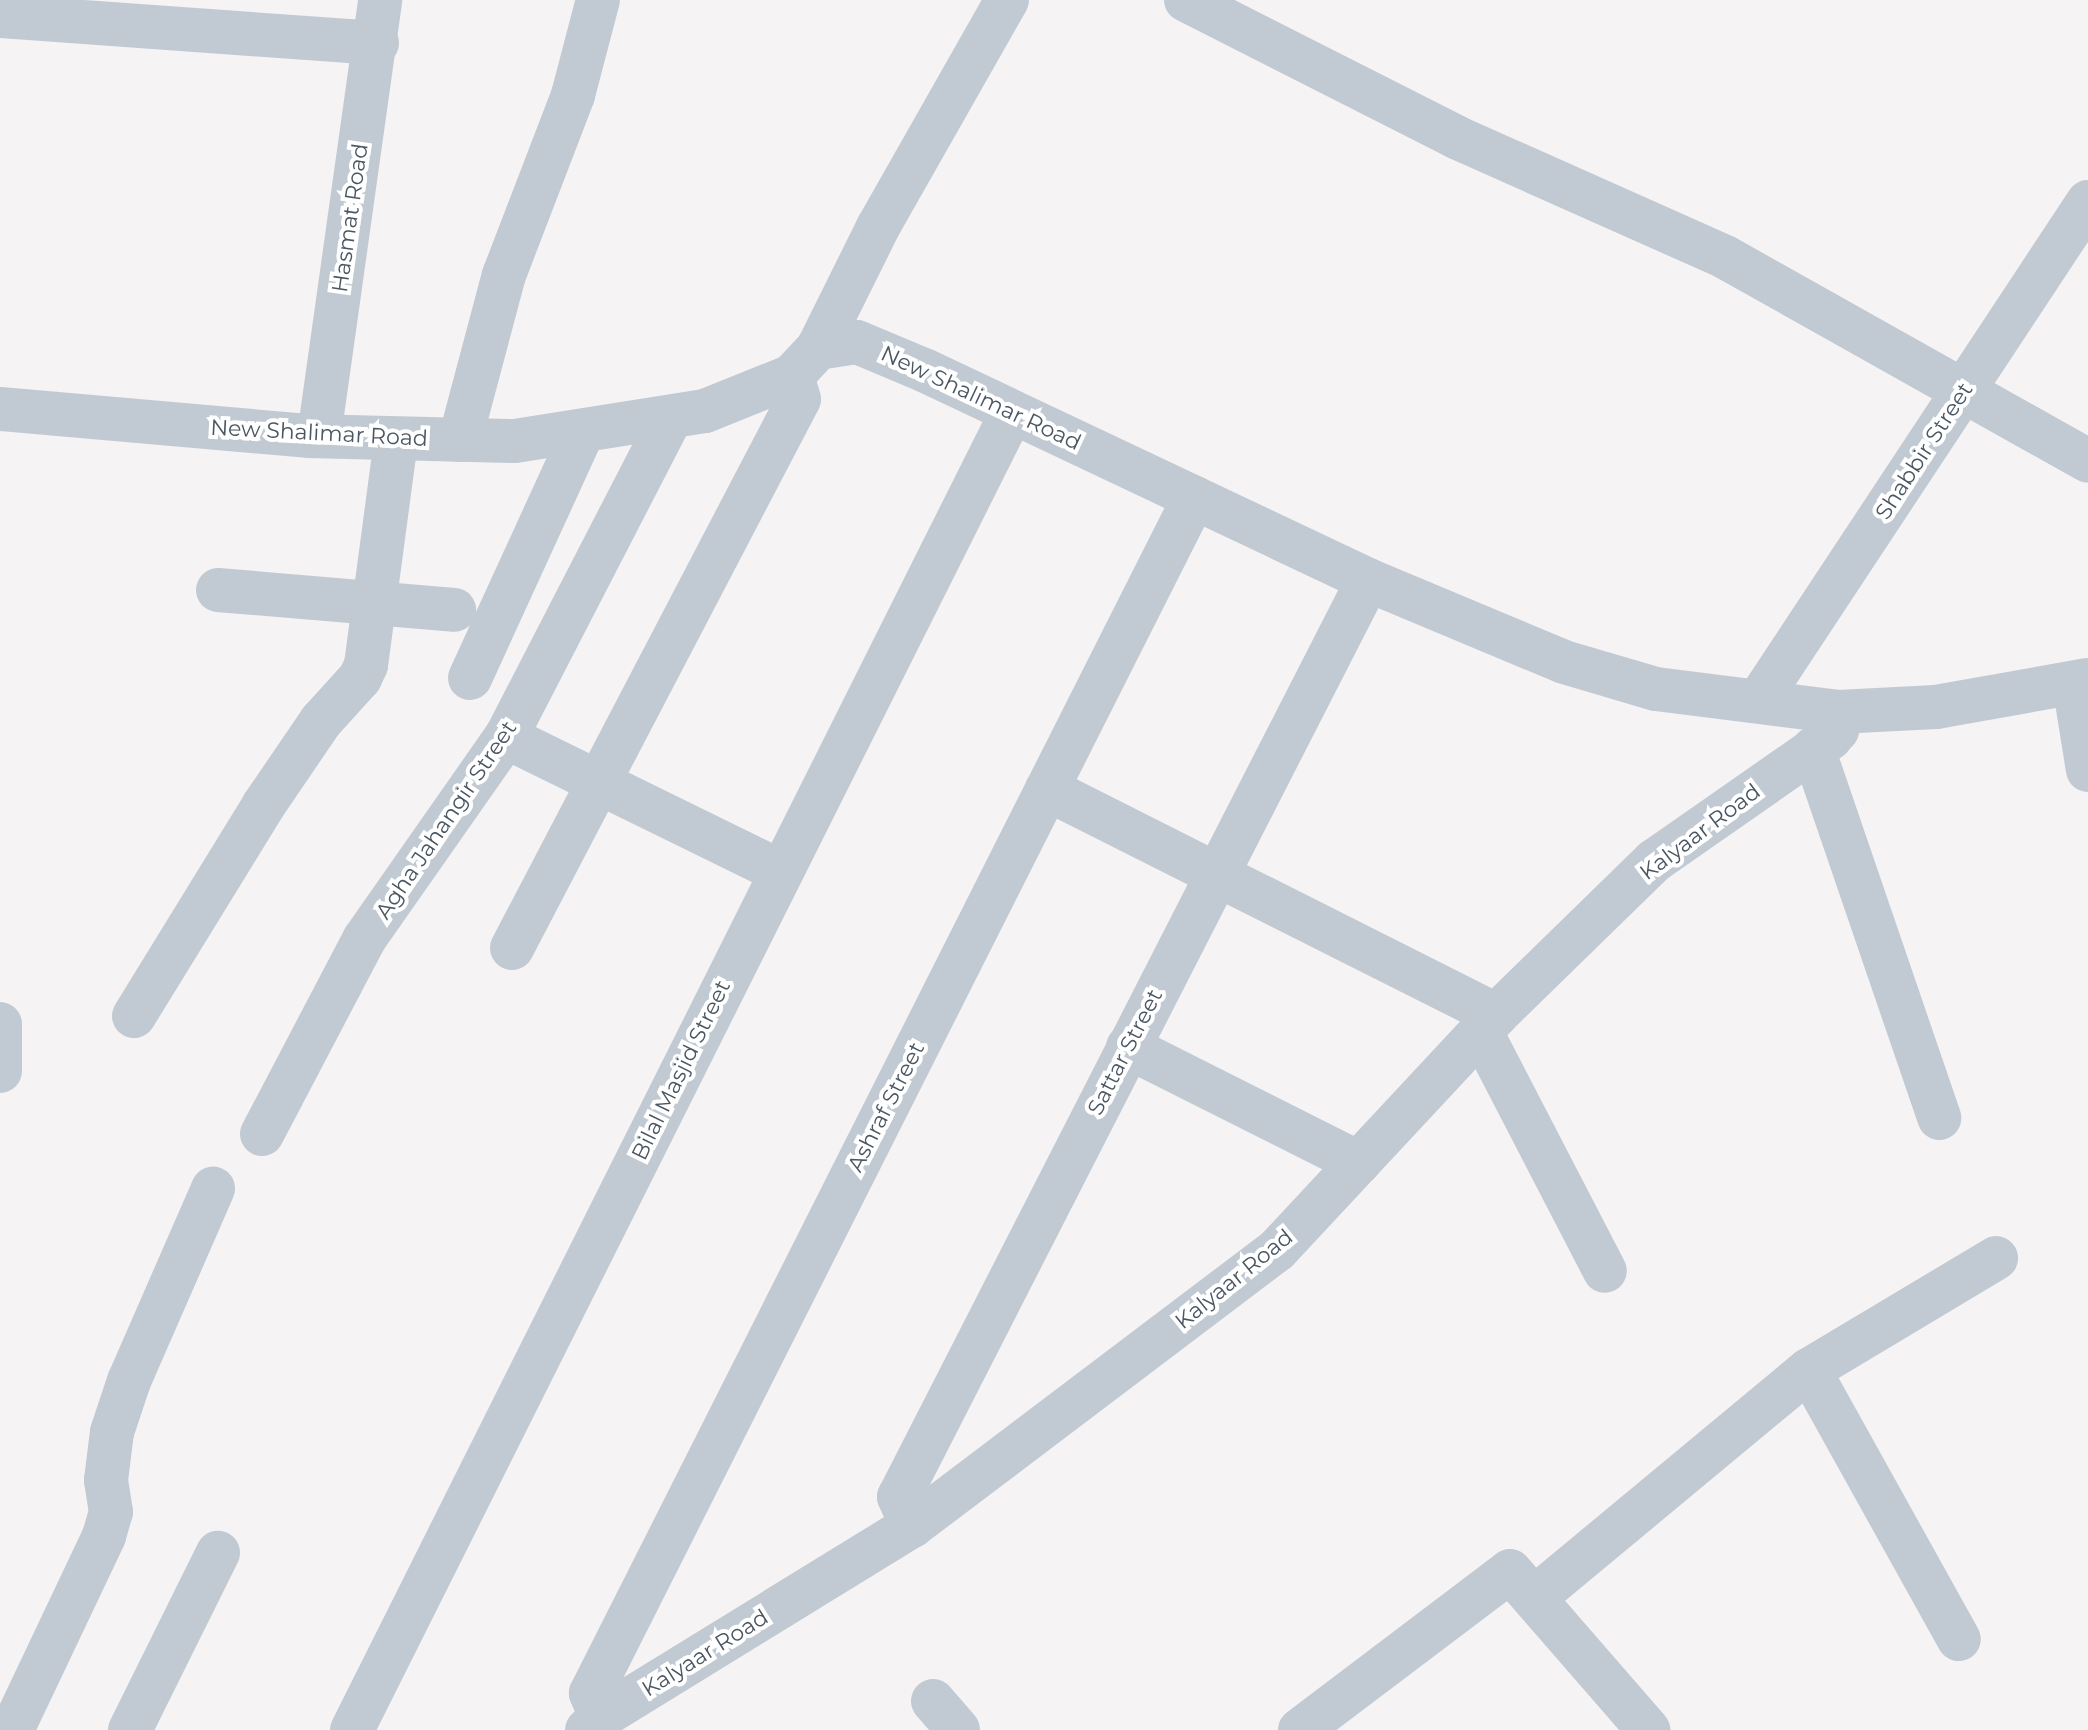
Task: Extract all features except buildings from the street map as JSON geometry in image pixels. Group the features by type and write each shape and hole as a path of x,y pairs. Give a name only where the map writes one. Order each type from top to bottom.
{"street":[{"name":"Hasmat Road","path":"319,436 377,43 380,0"},
{"path":"460,440 504,275 573,95 598,0"},
{"path":"512,948 799,399 805,362 1007,0"},
{"path":"1186,0 1458,138 1725,257 1965,389 2088,461"},
{"path":"0,16 377,43"},
{"name":"Shabbir Street","path":"1759,700 2088,202"},
{"name":"New Shalimar Road","path":"0,409 319,436 515,441 705,411 805,362 857,342 1368,580 1564,662 1656,689 1838,712 1936,707 2081,682"},
{"name":"Bilal Masjid Street","path":"352,1730 1012,412"},
{"name":"Agha Jahangir Street","path":"262,1134 365,938 506,737 671,418"},
{"path":"470,678 583,431"},
{"path":"134,1016 263,806 321,721 360,678 366,665 396,439"},
{"name":"Ashraf Street","path":"594,1724 591,1693 1194,498"},
{"name":"Sattar Street","path":"912,1526 899,1497 1368,580"},
{"path":"218,590 454,610"},
{"path":"2081,682 2088,770"},
{"name":"Kalyaar Road","path":"594,1724 912,1526 1277,1250 1488,1023 1654,861 1837,730 1838,712"},
{"path":"506,737 598,779 780,871"},
{"path":"1813,749 1939,1118"},
{"path":"1047,789 1216,874 1488,1023 1605,1271"},
{"path":"0,1024 0,1071"},
{"path":"1128,1047 1359,1163"},
{"path":"12,1730 104,1536 111,1512 106,1480 112,1432 129,1381 213,1189"},
{"path":"1534,1598 1809,1370 1996,1258"},
{"path":"1809,1370 1959,1639"},
{"path":"130,1730 218,1553"},
{"path":"1300,1730 1510,1571 1648,1730"}]}
